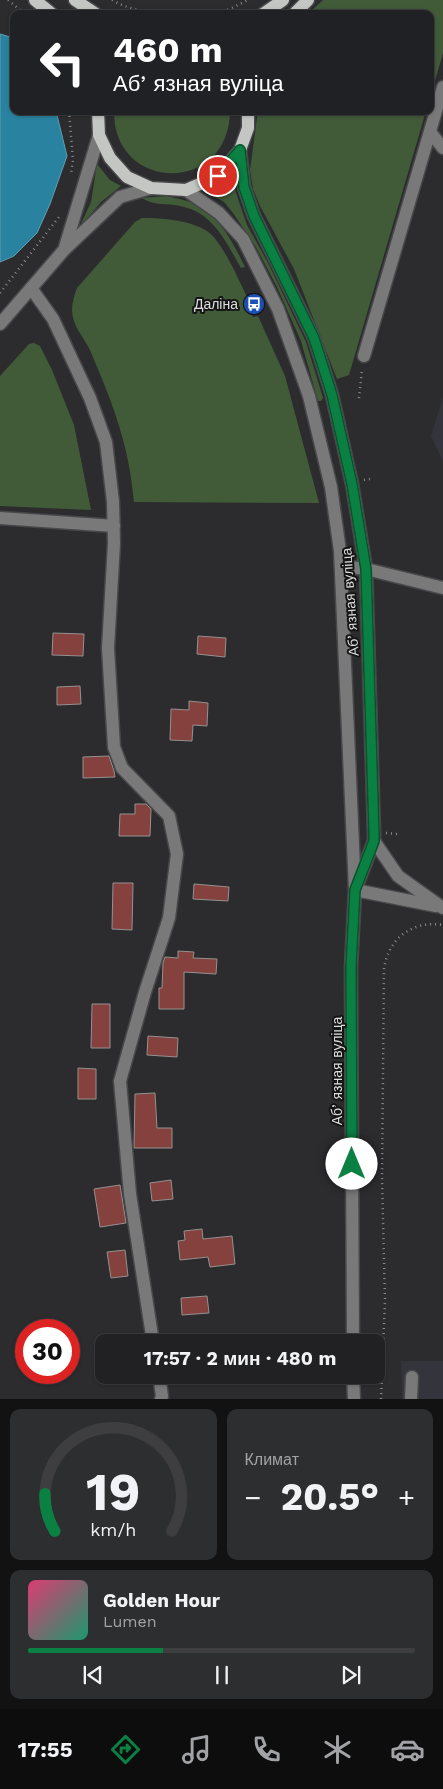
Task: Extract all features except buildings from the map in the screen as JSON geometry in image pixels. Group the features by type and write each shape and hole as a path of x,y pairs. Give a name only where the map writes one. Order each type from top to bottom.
{"main road":[{"path":"35,0 47,10"},
{"path":"75,0 90,10"},
{"path":"269,10 283,0"},
{"path":"298,10 308,0"},
{"name":"Абʼязная вуліца","path":"98,115 99,135 110,158 128,176 150,188 186,190 218,176 240,150 248,128 248,115"}],"street":[{"path":"364,356 443,86"},
{"path":"430,132 443,148"},
{"path":"64,250 99,135"},
{"name":"Абʼязная вуліца","path":"240,150 244,187 254,216 314,338 332,395 352,484 366,569 374,841 355,890"},
{"path":"0,324 64,250 120,196 150,188"},
{"name":"Абʼязная вуліца","path":"186,190 219,214 243,239 278,309 309,396 331,487 341,566 355,890 351,967 353,1334"},
{"path":"31,288 54,320 90,398 106,442 114,526 108,648 114,747 122,768 169,816 177,854 169,918 145,992 120,1081 130,1194 152,1334"},
{"path":"0,518 114,526"},
{"path":"341,566 366,569 443,588"},
{"path":"374,841 398,876 443,908"},
{"path":"355,890 443,908"},
{"path":"412,1377 412,1399"},
{"path":"160,1384 161,1399"},
{"path":"353,1384 354,1399"}],"path":[{"path":"8,0 20,10"},
{"path":"112,0 121,5 142,10"},
{"path":"227,10 248,0"},
{"path":"69,115 73,160 71,176"},
{"path":"0,293 58,218 62,209"},
{"path":"359,398 364,356"},
{"path":"381,1399 385,1301 382,1178 384,969 386,956 399,936 431,923 443,926"}],"shaded area":[{"path":"443,397 443,461 431,436"},
{"path":"401,1361 443,1361 443,1399 402,1399"}],"green space":[{"path":"323,0 443,0 443,53 434,84 434,10 312,10"},
{"path":"115,115 229,115 225,138 211,158 193,170 171,173 150,169 132,157 119,138"},
{"path":"257,115 425,115 349,375 337,379 294,269 260,206 253,189 250,170"},
{"path":"97,164 110,180 121,186 101,202 78,230 91,202"},
{"path":"233,172 236,193 247,225 267,261 306,342 323,398 321,401 318,401 301,341 277,287 256,247 224,202 205,191 224,180"},
{"path":"167,196 194,203 213,217 226,232 245,267 241,268 230,248 210,221 191,209 147,201 142,198"},
{"path":"142,218 176,220 200,227 213,236 225,253 249,301 245,305 253,317 258,316 285,376 319,503 134,502 132,482 119,427 90,351 76,325 72,308 77,288 135,222"},
{"path":"34,343 40,346 52,370 74,425 91,510 0,506 0,376 29,344"}],"water":[{"path":"0,34 10,37 10,115 57,115 67,156 50,204 37,233 14,256 0,262"}],"place":[{"name":"Даліна","path":"254,304"}],"route":[{"path":"218,176 240,150 244,187 254,216 314,338 332,395 352,484 366,569 374,841 355,890 351,967 352,1164"}]}
